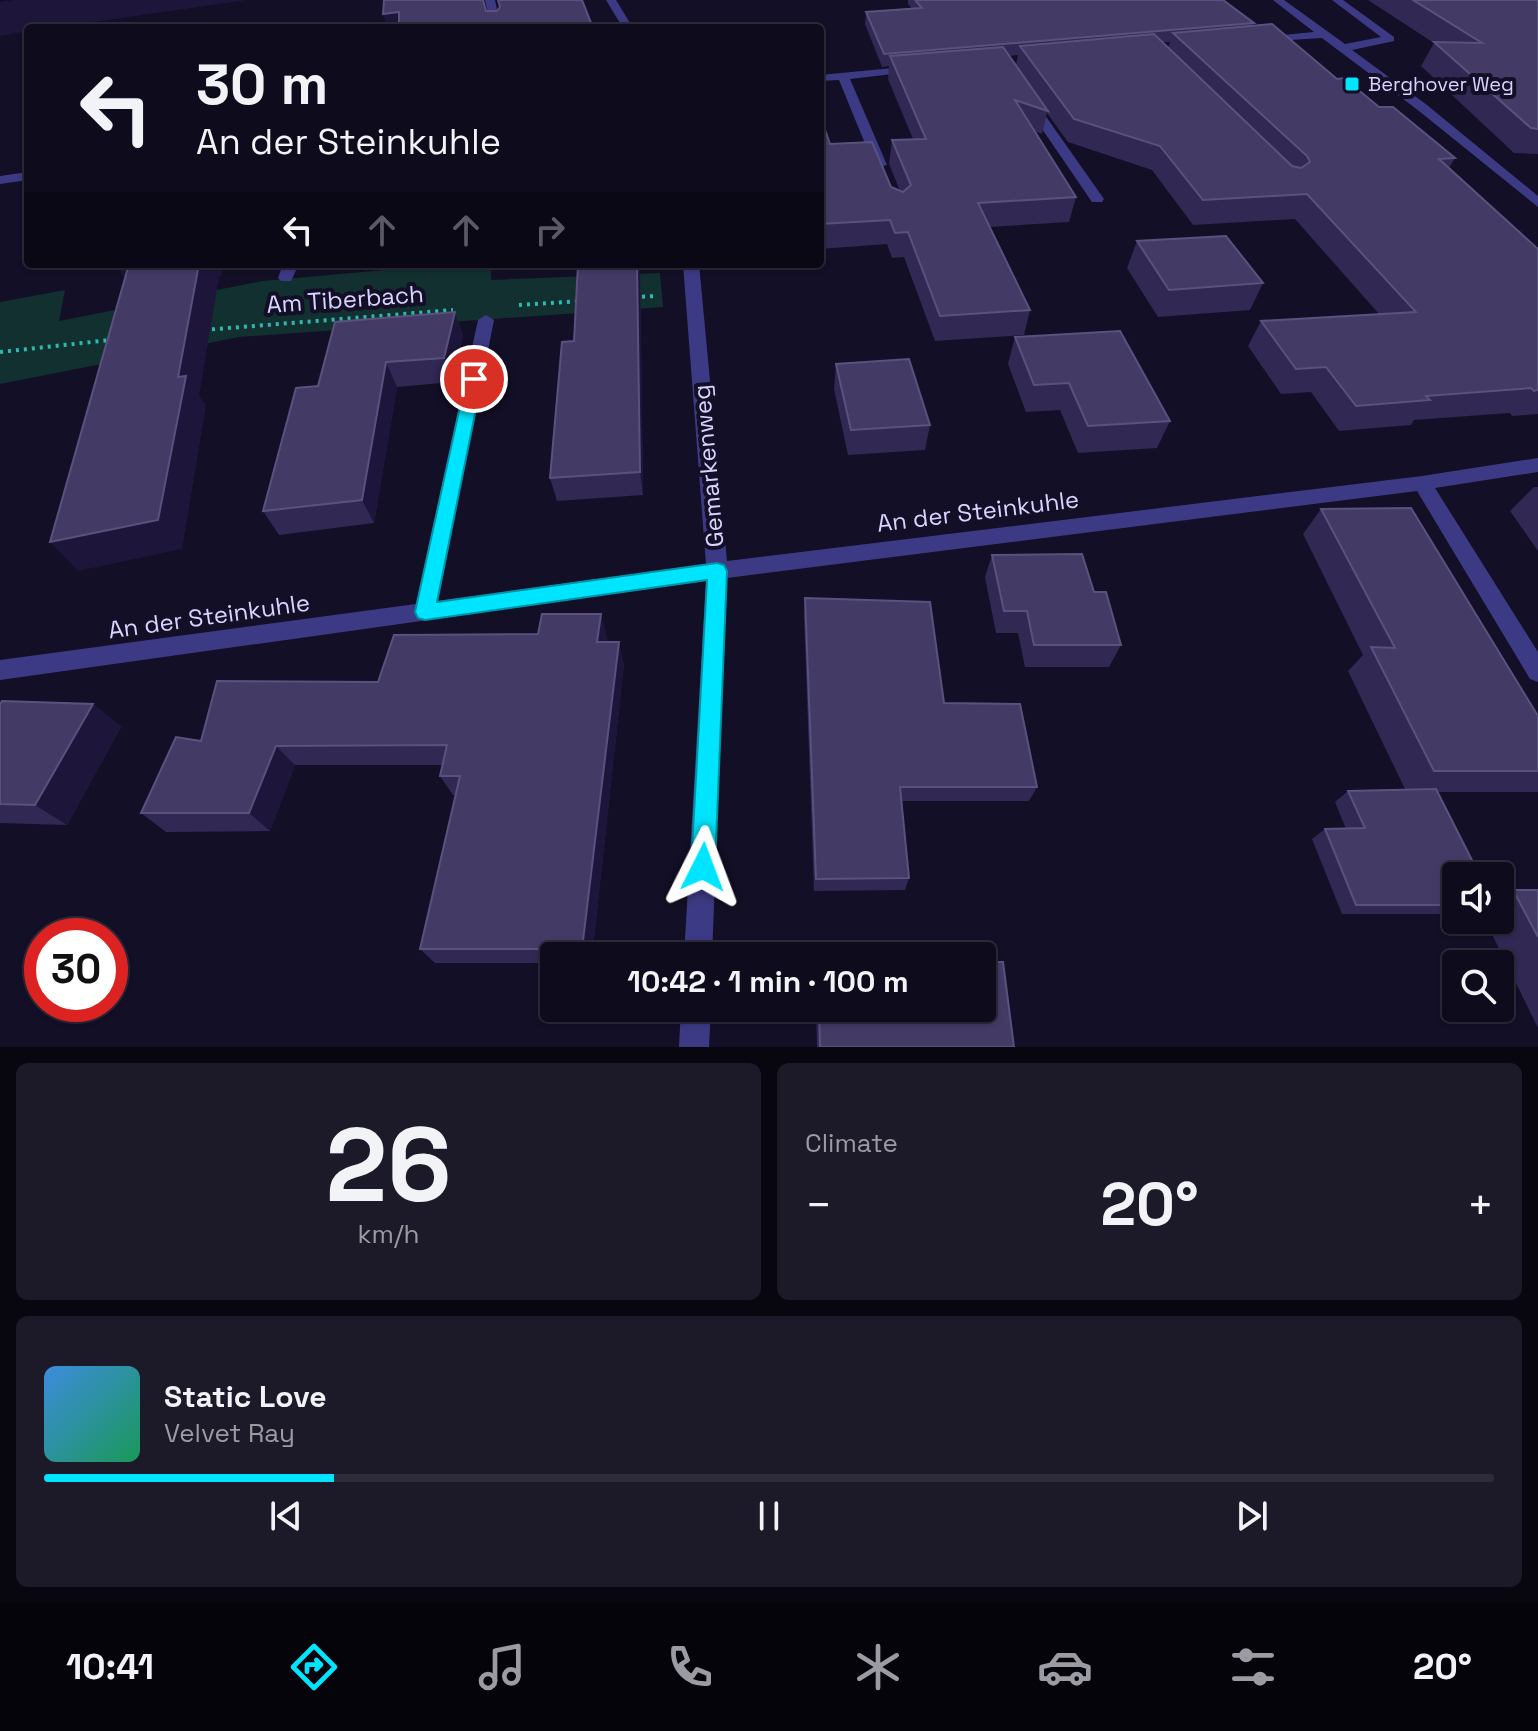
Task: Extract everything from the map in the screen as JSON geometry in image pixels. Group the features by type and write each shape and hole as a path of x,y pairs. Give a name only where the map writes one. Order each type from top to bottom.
{"street":[{"path":"490,0 495,24"},
{"path":"611,0 626,24"},
{"path":"1278,0 1538,203"},
{"path":"1337,0 1390,39 1343,48"},
{"path":"1245,41 1325,34"},
{"path":"824,78 923,68"},
{"path":"843,76 887,183"},
{"path":"1019,86 1097,199"},
{"path":"0,180 24,177"},
{"path":"1515,182 1538,182"},
{"name":"Gemarkenweg","path":"691,268 717,571 699,942"},
{"path":"425,612 486,320"},
{"name":"An der Steinkuhle","path":"0,670 717,571 1422,483 1538,465"},
{"path":"1422,483 1538,672"},
{"path":"694,1047 695,1022"}],"path":[{"path":"630,298 694,293"},
{"path":"504,306 583,301"},
{"name":"Am Tiberbach","path":"197,330 458,309"},
{"path":"0,352 121,339"}],"green space":[{"path":"406,268 491,268 491,280 660,273 663,307 239,337 0,384 0,302 65,290 59,321 263,281"}],"building":[{"path":"384,0 483,0 486,11 497,11 500,7 498,0 582,0 591,24 399,24 399,12 383,14"},
{"path":"915,0 1223,0 1254,23 884,54 866,12 922,8"},
{"path":"1413,0 1538,0 1538,129 1531,128 1434,42 1482,43"},
{"path":"1272,24 1337,79 1344,78 1379,107 1393,107 1455,158 1439,159 1538,249 1538,390 1426,396 1430,400 1356,406 1326,367 1296,369 1261,321 1416,312 1307,194 1203,200 1160,146 1074,119 1020,46 1154,34 1292,166 1301,168 1310,162 1307,156 1173,33"},
{"path":"1003,47 1048,111 1015,100 1076,197 978,203 1030,310 940,316 908,232 895,233 890,220 824,224 824,127 830,144 872,142 891,187 903,192 911,185 892,140 926,139 890,56"},
{"path":"1226,236 1263,283 1169,290 1137,241"},
{"path":"128,268 198,268 178,377 186,376 158,520 50,542"},
{"path":"578,268 637,268 640,472 550,478 562,342 574,341"},
{"path":"455,312 444,358 386,362 362,500 263,511 296,388 318,386 335,322"},
{"path":"1120,331 1170,421 1088,426 1069,383 1034,385 1015,337"},
{"path":"909,359 930,425 851,430 836,364"},
{"path":"1411,508 1538,716 1538,771 1434,771 1371,647 1395,648 1321,509"},
{"path":"1082,554 1094,592 1106,592 1121,645 1034,645 1027,611 1004,611 992,555"},
{"path":"805,598 930,602 944,703 1020,704 1037,787 900,787 909,878 816,879"},
{"path":"542,614 601,614 597,642 619,642 583,942 540,942 540,949 420,949 460,776 440,776 447,745 276,746 249,813 141,813 176,737 201,741 217,681 378,682 394,635 538,634"},
{"path":"2,701 93,704 35,805 0,804"},
{"path":"1436,789 1473,862 1442,862 1442,905 1356,905 1325,829 1365,828 1348,791"},
{"path":"1514,890 1538,890 1538,937 1514,892"},
{"path":"996,962 1003,962 1014,1047 820,1047 819,1022 996,1022"}],"place":[{"name":"Berghover Weg","path":"1352,84"}],"route":[{"path":"474,379 425,612 717,571 703,867"}]}
